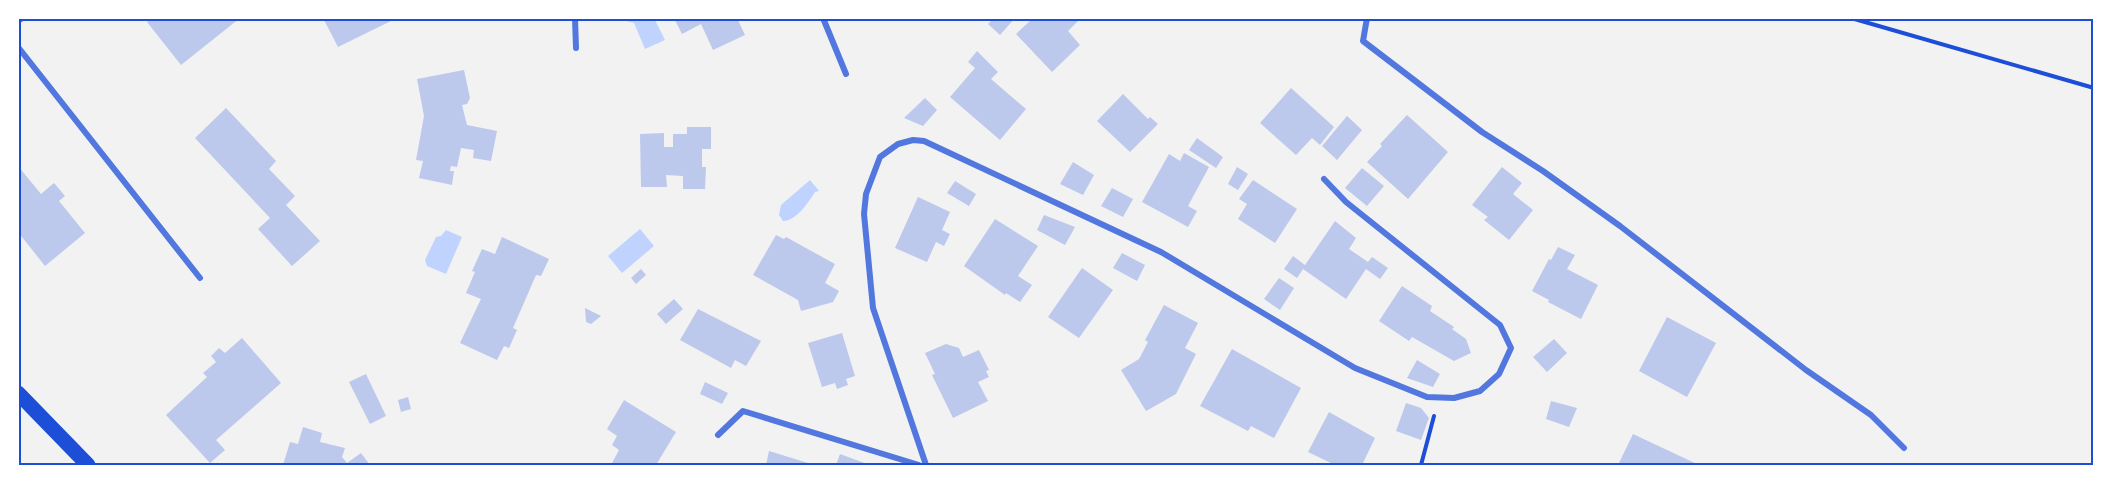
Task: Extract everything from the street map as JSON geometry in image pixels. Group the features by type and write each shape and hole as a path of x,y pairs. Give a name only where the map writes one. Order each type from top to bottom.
{"main road":[{"path":"18,393 88,465"}],"street":[{"path":"18,21 22,18"},
{"path":"575,18 576,48"},
{"path":"823,18 846,74"},
{"path":"1367,18 1363,41 1482,132 1543,171 1620,226 1806,370 1871,415 1904,448"},
{"path":"18,48 200,278"},
{"path":"926,465 873,308 864,213 866,194 880,158 898,144 913,140 924,141 1161,252 1355,368 1427,397 1454,398 1480,391 1499,374 1511,348 1500,325 1346,202 1324,178"},
{"path":"718,435 743,411 919,465"}],"path":[{"path":"1851,18 2094,88"},
{"path":"1421,465 1439,398"}],"water":[{"path":"627,18 654,18 665,40 645,49 634,23 626,21"},
{"path":"810,180 819,191 815,192 797,215 783,221 779,215 781,205"},
{"path":"640,229 654,246 622,273 608,256"},
{"path":"446,230 462,237 446,274 427,266 425,260 436,237 441,236"}],"building":[{"path":"152,18 240,18 181,65 147,22"},
{"path":"323,18 397,18 338,47"},
{"path":"674,18 737,18 745,35 713,50 701,24 682,34"},
{"path":"994,18 1015,18 1000,35 988,24"},
{"path":"1033,18 1055,18 1058,21 1062,18 1076,18 1078,21 1068,31 1080,45 1052,72 1016,34"},
{"path":"977,51 998,72 991,79 1026,109 1000,140 950,97 975,68 968,62"},
{"path":"464,70 470,98 467,104 462,105 467,125 497,131 491,161 473,158 474,150 461,148 457,167 451,166 450,171 454,171 452,185 419,178 423,161 416,160 424,116 417,79"},
{"path":"1291,88 1334,127 1320,145 1312,138 1296,155 1260,123"},
{"path":"1123,94 1148,119 1150,117 1158,124 1130,152 1097,121"},
{"path":"925,98 937,110 923,126 904,118"},
{"path":"226,108 276,161 269,169 295,196 286,205 320,241 292,266 258,229 270,218 195,138"},
{"path":"1407,115 1448,152 1408,199 1367,162"},
{"path":"1347,116 1362,130 1337,160 1322,146"},
{"path":"687,127 711,127 711,149 702,149 702,167 706,167 705,189 683,189 683,176 666,175 667,187 641,187 640,134 664,133 664,147 673,147 673,134 687,134"},
{"path":"1197,138 1223,157 1216,168 1189,150"},
{"path":"1184,153 1209,167 1188,206 1197,211 1188,227 1142,202 1169,154 1180,161"},
{"path":"1073,162 1094,175 1083,195 1060,184"},
{"path":"18,166 41,194 54,183 65,196 59,201 85,233 45,266 18,232"},
{"path":"1237,167 1248,174 1238,190 1228,184"},
{"path":"1502,167 1522,183 1513,194 1533,210 1509,240 1484,220 1488,217 1472,205"},
{"path":"1362,168 1384,186 1367,206 1345,188"},
{"path":"1253,180 1297,209 1275,243 1238,219 1247,204 1239,199"},
{"path":"955,181 976,194 969,206 947,193"},
{"path":"1112,188 1133,199 1123,217 1101,206"},
{"path":"918,197 950,212 942,230 950,234 944,246 936,242 927,262 895,248"},
{"path":"1044,215 1075,227 1065,245 1037,230"},
{"path":"995,219 1038,246 1018,276 1032,285 1020,302 1006,293 1005,295 964,266"},
{"path":"1335,221 1356,238 1349,249 1368,262 1372,257 1388,268 1380,279 1366,269 1346,299 1303,269 1297,278 1284,269 1293,256 1305,265"},
{"path":"776,235 784,239 786,237 835,264 825,283 839,291 833,302 801,311 798,300 753,275"},
{"path":"502,237 549,259 541,276 536,275 513,328 517,330 509,348 504,346 497,360 460,343 481,299 466,293 475,272 472,271 482,249 495,254"},
{"path":"1558,247 1575,255 1567,269 1598,285 1581,319 1532,291"},
{"path":"1122,253 1145,265 1137,281 1113,268"},
{"path":"1082,268 1113,290 1079,338 1048,317"},
{"path":"641,269 646,275 636,284 631,278"},
{"path":"1279,278 1294,288 1280,310 1264,299"},
{"path":"1402,286 1432,306 1430,311 1454,327 1452,329 1466,339 1471,353 1454,361 1412,337 1409,341 1379,321"},
{"path":"674,299 683,309 666,324 657,314"},
{"path":"1164,305 1198,323 1185,348 1196,354 1176,394 1146,411 1121,370 1139,359 1148,342 1145,340"},
{"path":"585,308 601,316 591,324 586,322"},
{"path":"698,309 761,341 746,366 735,360 731,368 680,340"},
{"path":"1667,317 1716,343 1687,397 1639,371"},
{"path":"842,333 855,376 846,379 848,385 837,389 835,383 822,387 808,343"},
{"path":"242,338 281,383 216,440 225,450 210,463 166,415 207,377 203,373 216,362 211,356 219,348 225,353"},
{"path":"1554,339 1567,353 1547,372 1533,357"},
{"path":"946,344 959,348 963,357 979,350 989,370 986,371 989,377 978,382 988,401 953,418 932,375 935,374 925,353"},
{"path":"1232,349 1301,388 1274,438 1251,426 1248,431 1200,406"},
{"path":"1417,360 1440,374 1433,387 1407,378"},
{"path":"366,374 386,416 370,424 349,382"},
{"path":"705,382 728,393 722,404 700,394"},
{"path":"408,397 411,409 401,412 398,400"},
{"path":"624,400 676,432 656,465 611,465 619,450 612,445 617,436 607,429"},
{"path":"1551,401 1577,408 1569,427 1546,419"},
{"path":"1406,403 1421,408 1429,418 1421,440 1396,431"},
{"path":"1329,412 1375,438 1362,465 1335,465 1308,452"},
{"path":"303,427 322,433 320,442 345,448 342,457 347,463 361,453 370,465 283,465 290,442 298,444"},
{"path":"1633,434 1699,465 1618,465"},
{"path":"769,451 808,463 807,465 766,465"},
{"path":"840,454 870,465 836,465"}]}
